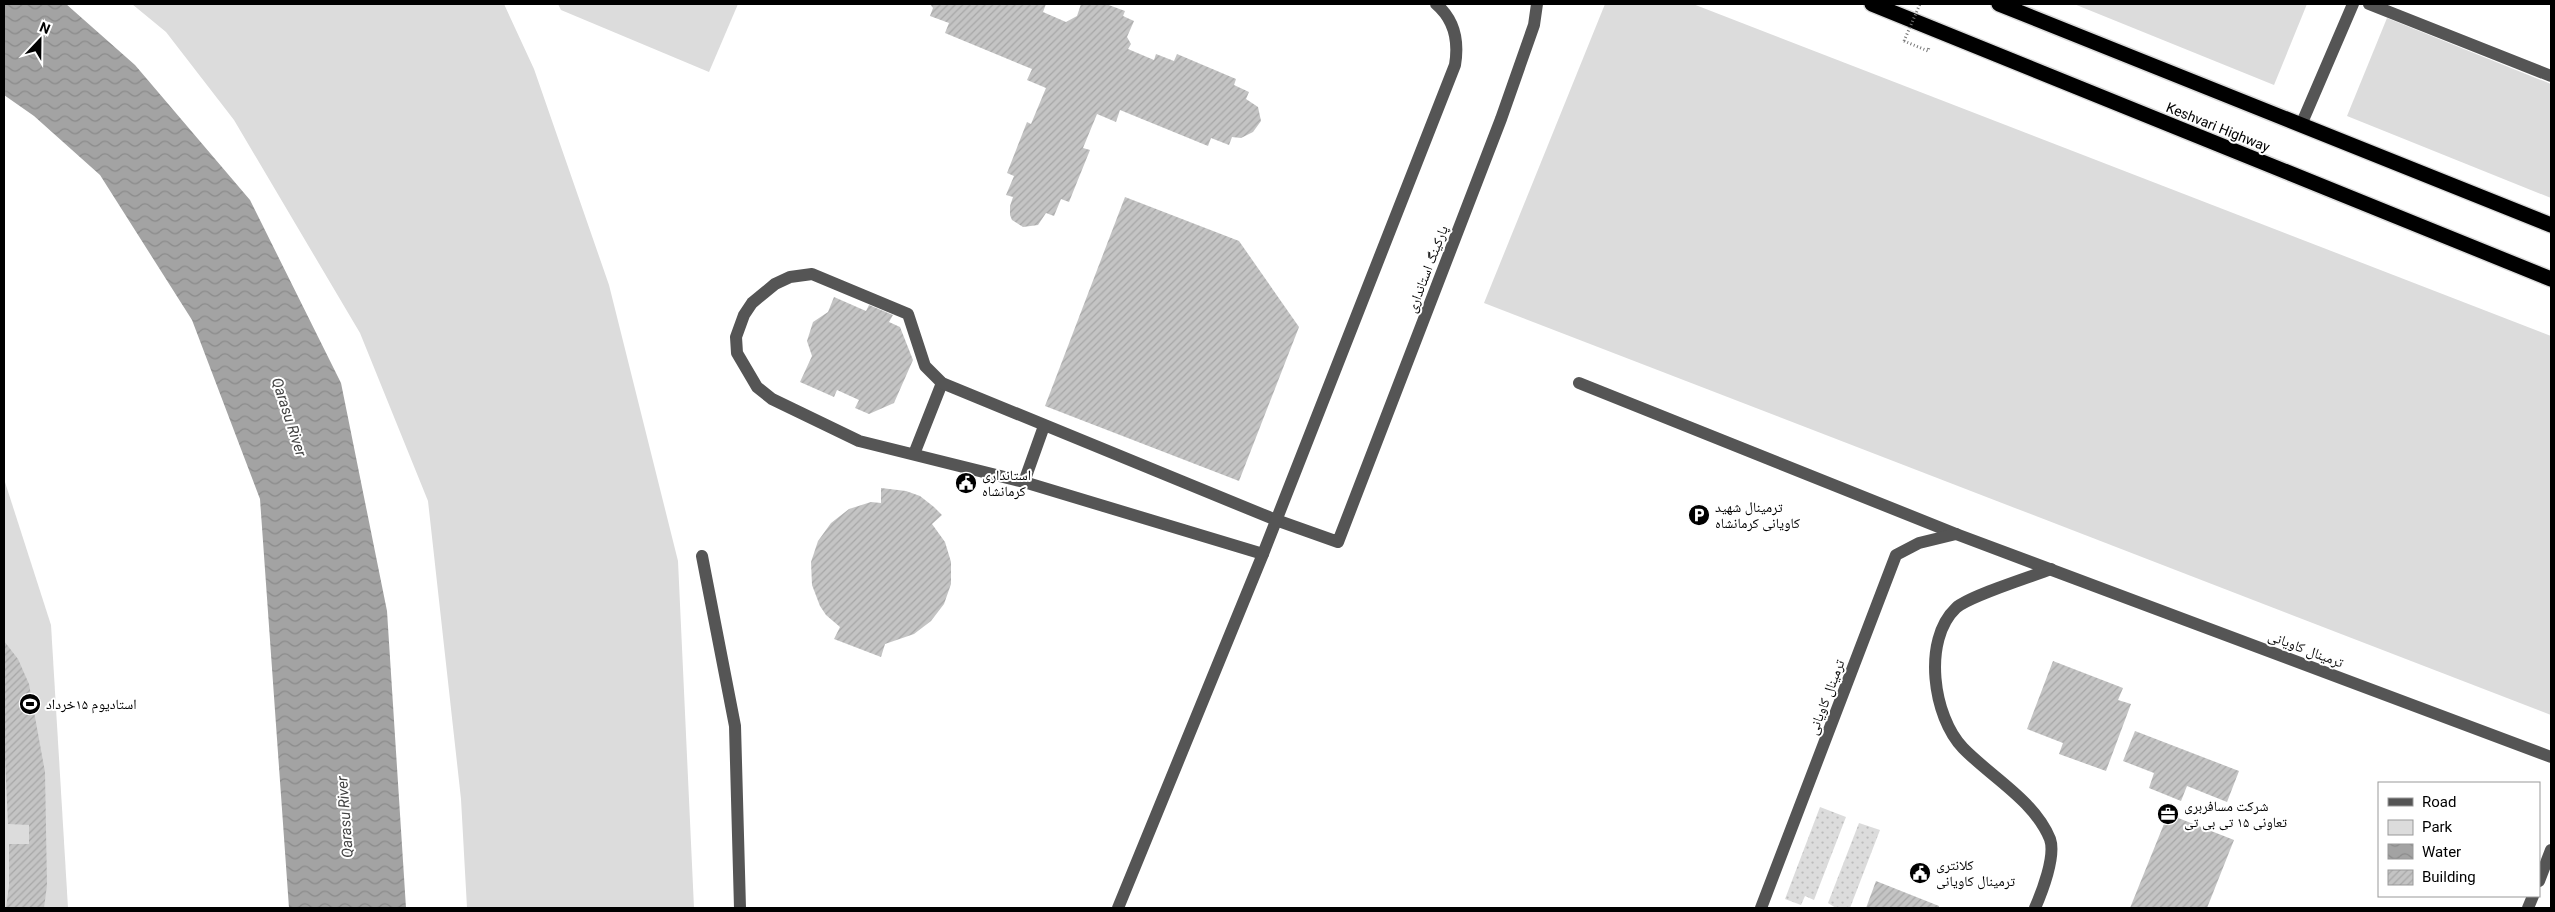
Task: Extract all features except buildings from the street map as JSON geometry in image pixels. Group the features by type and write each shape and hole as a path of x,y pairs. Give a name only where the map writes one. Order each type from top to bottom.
{"highway":[{"name":"Keshvari Highway","path":"1872,4 2551,279"},
{"path":"1999,4 2551,226"}],"street":[{"path":"1118,908 1263,554 1455,65 1458,50 1452,23 1436,4"},
{"name":"پارکینگ استانداری","path":"1276,520 1338,542 1501,119 1534,25 1537,4"},
{"path":"2301,126 2353,4"},
{"path":"2370,4 2551,76"},
{"path":"1263,554 1024,482 859,441 772,399 757,387 737,353 736,337 744,315 752,303 775,284 790,277 812,274 908,314 925,366 942,383 1276,520"},
{"path":"914,454 942,383"},
{"name":"ترمینال کاویانی","path":"1579,383 1956,534 2551,757"},
{"path":"1024,482 1044,426"},
{"name":"ترمینال کاویانی","path":"1761,908 1896,556 1919,543 1956,534"},
{"path":"702,556 735,726 740,908"},
{"path":"2035,908 2048,876 2050,840 2033,811 1962,747 1944,717 1936,691 1936,654 1944,622 1958,606 2051,569"},
{"path":"2540,878 2551,850"}],"path":[{"path":"1920,4 1904,41 1928,51"}],"green space":[{"path":"132,4 504,4 534,69 609,285 678,561 694,908 467,908 461,799 428,501 360,333 234,120 166,32"},
{"path":"558,4 738,4 709,72 561,10"},
{"path":"1605,4 1693,4 2551,336 2551,715 1484,303"},
{"path":"2074,4 2307,4 2274,85"},
{"path":"2387,18 2551,84 2551,198 2347,116"},
{"name":"استادیوم ۱۵خرداد","path":"4,479 51,625 68,908 4,908"},
{"path":"1820,807 1846,817 1814,900 1805,896 1801,905 1785,899"},
{"path":"1859,823 1880,830 1850,908 1836,908 1828,903"}],"water":[{"name":"Qarasu River","path":"4,4 66,4 135,65 250,200 341,383 387,611 406,908 289,908 260,499 192,320 100,175 34,116 4,95"}],"place":[{"name":"استانداری کرمانشاه","path":"966,483"},
{"name":"ترمینال شهید کاویانی کرمانشاه","path":"1699,515"},
{"name":"استادیوم ۱۵خرداد","path":"30,704"},
{"name":"شرکت مسافربری تعاونی ۱۵ تی بی تی","path":"2168,814"},
{"name":"کلانتری ترمینال کاویانی","path":"1920,873"}]}
